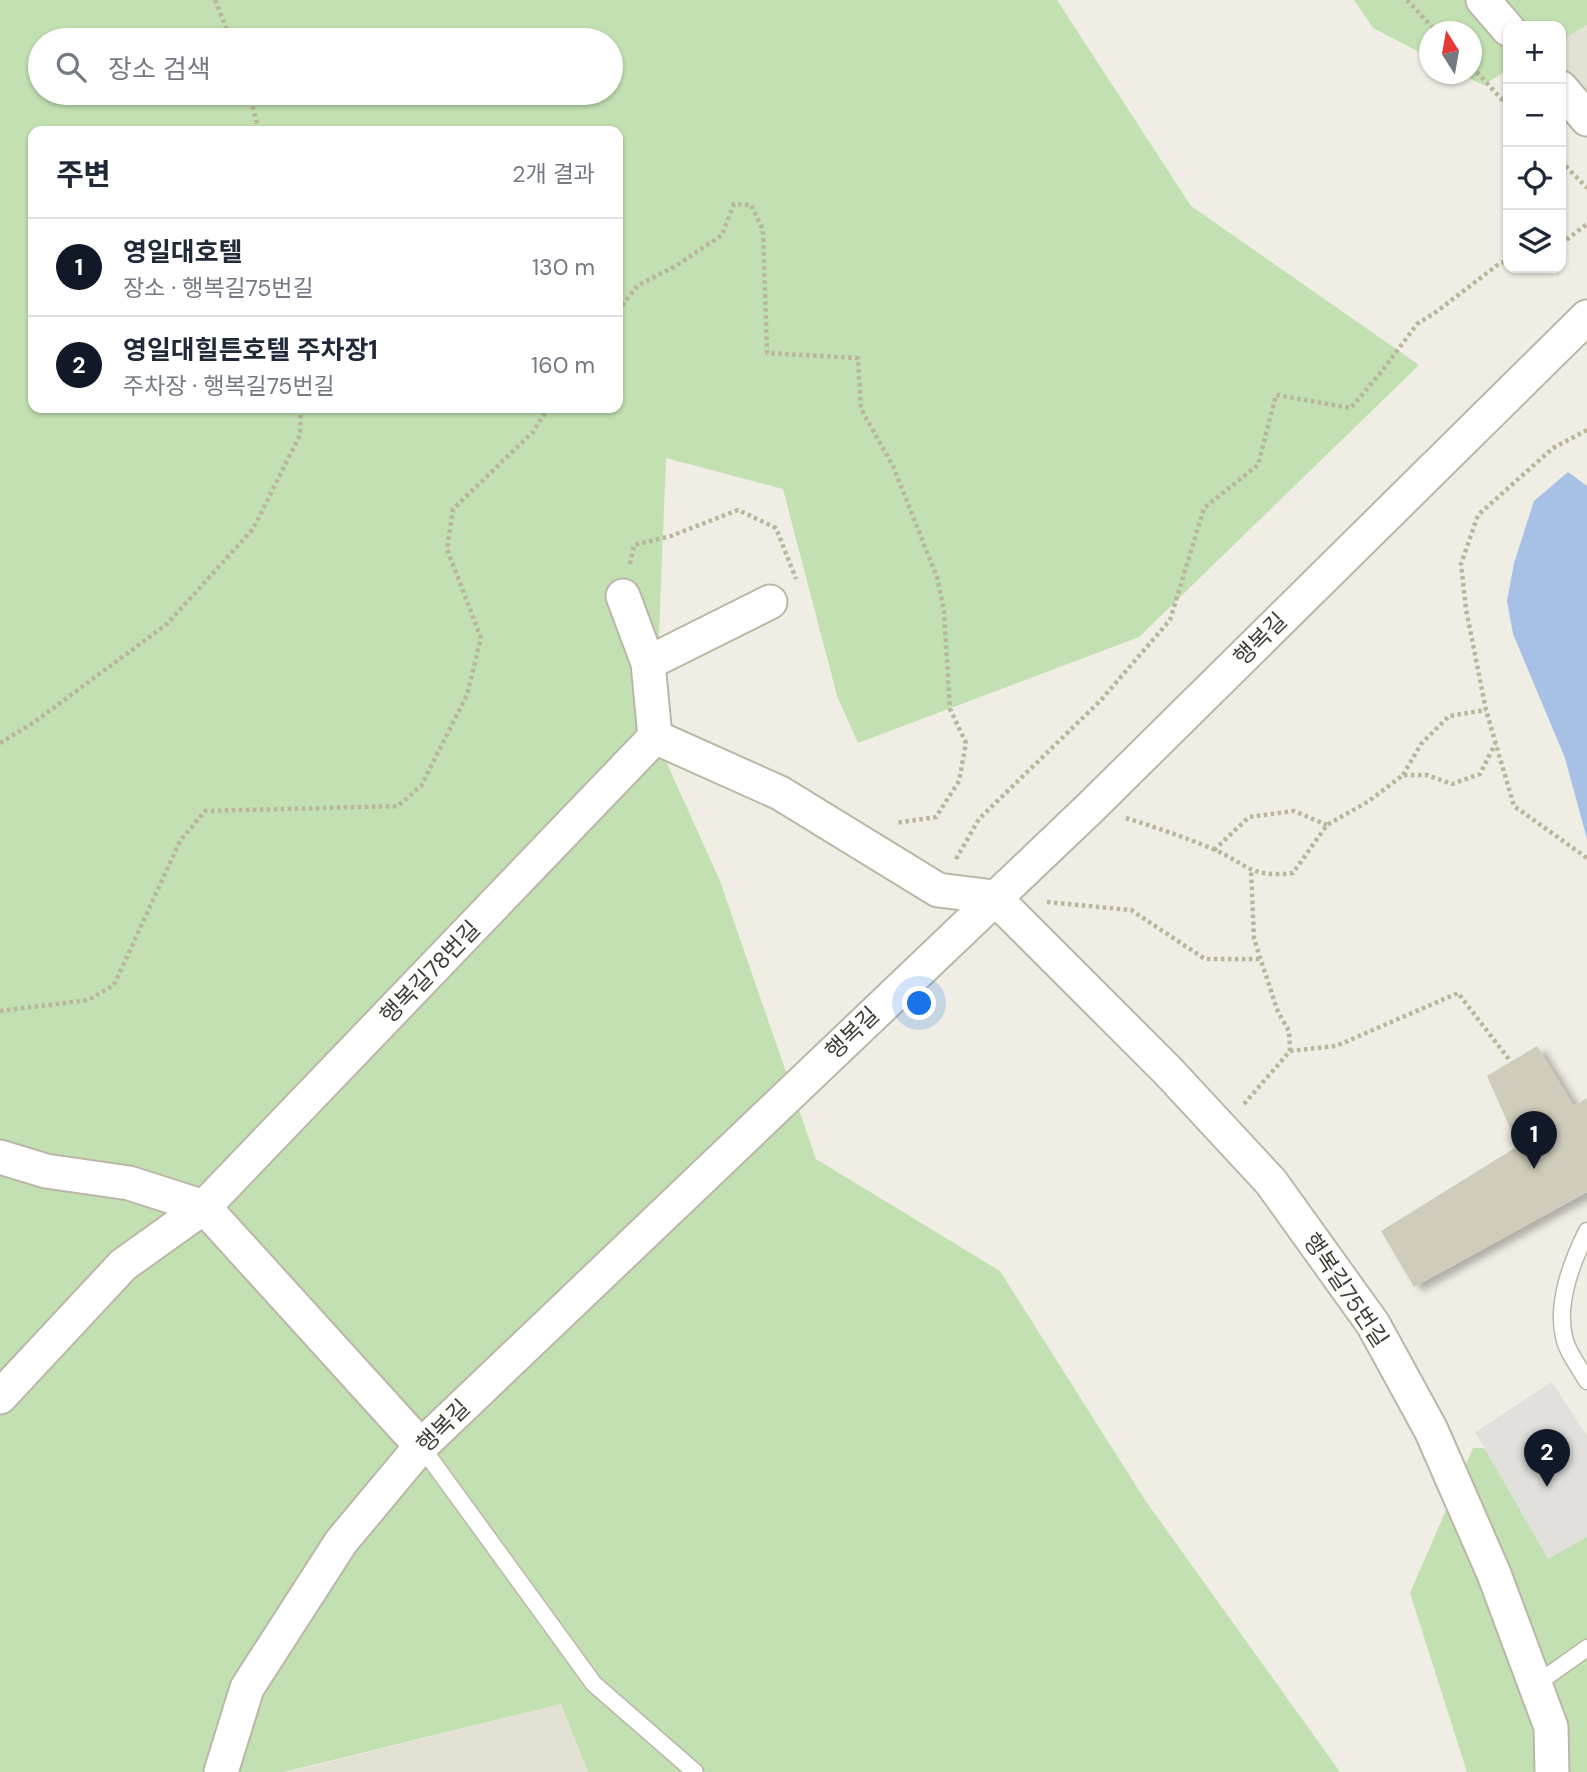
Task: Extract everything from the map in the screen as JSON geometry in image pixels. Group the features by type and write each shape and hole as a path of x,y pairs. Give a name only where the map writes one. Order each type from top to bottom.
{"street":[{"path":"1483,0 1503,23"},
{"name":"행복길","path":"220,1772 247,1688 341,1542 421,1446 1090,808 1587,317"},
{"path":"624,596 648,663 655,737 780,793 938,890 994,897"},
{"path":"648,663 770,601"},
{"name":"행복길78번길","path":"0,1397 122,1265 204,1207 655,737"},
{"name":"행복길75번길","path":"994,897 1223,1128 1271,1182 1373,1324 1431,1430 1494,1574 1551,1727 1552,1772"},
{"path":"0,1157 46,1171 129,1183 204,1207 421,1446"}],"lane":[{"path":"1587,1231 1574,1257 1562,1310 1564,1339 1587,1381"},
{"path":"421,1446 594,1684 695,1772"},
{"path":"1535,1685 1587,1648"}],"path":[{"path":"215,0 226,28"},
{"path":"1407,0 1427,21"},
{"path":"1482,78 1503,101"},
{"path":"252,105 258,126"},
{"path":"1566,166 1587,188"},
{"path":"623,304 638,285 674,267 722,235 734,204 751,205 763,230 767,353 858,358 861,409 893,466 937,577 943,611 950,709 966,743 959,781 936,817 843,831"},
{"path":"1566,240 1587,224"},
{"path":"938,890 979,819 1101,700 1170,620 1204,508 1258,465 1276,395 1351,408 1417,324 1503,262"},
{"path":"0,743 33,723 167,624 253,529 300,435 301,413"},
{"path":"0,1011 88,1000 114,985 180,841 205,811 398,806 421,786 467,695 481,638 447,549 453,509 533,432 545,413"},
{"path":"1587,430 1553,448 1478,515 1461,564 1466,609 1486,710 1514,806 1587,858"},
{"path":"624,596 634,545 671,536 738,510 776,528 798,586 770,601"},
{"path":"1090,808 1151,826 1214,850 1251,870 1270,875 1293,873 1328,824 1369,801 1403,775 1421,744 1448,716 1486,710"},
{"path":"1403,775 1427,775 1452,784 1480,774 1496,743"},
{"path":"1214,850 1248,817 1294,811 1328,824"},
{"path":"1251,870 1253,931 1278,1012 1289,1031 1290,1051"},
{"path":"994,897 1131,910 1205,959 1260,959"},
{"path":"1223,1128 1290,1051 1336,1046 1458,993 1511,1062"}],"shaded area":[{"path":"1587,25 1587,119 1566,94 1566,37"},
{"path":"1552,1382 1587,1436 1587,1537 1548,1559 1475,1432"},
{"path":"561,1704 588,1772 288,1772"}],"green space":[{"path":"0,0 1057,0 1191,206 1419,365 1139,637 858,743 837,696 783,489 666,458 655,737 720,881 816,1159 1000,1271 1145,1500 1340,1772 588,1772 561,1704 284,1772 0,1772"},
{"path":"1354,0 1587,0 1587,25 1566,37 1566,21 1503,21 1503,73 1483,85 1482,21 1419,21 1419,52 1373,28"},
{"path":"1473,1448 1587,1449 1587,1772 1467,1772 1410,1593"}],"water":[{"path":"1568,472 1587,486 1587,839 1565,758 1513,634 1507,601 1514,563 1534,501"}],"building":[{"path":"1537,1046 1574,1106 1587,1098 1587,1192 1414,1287 1381,1231 1518,1146 1487,1076"}],"place":[{"name":"영일대호텔","path":"1534,1169"},
{"name":"영일대힐튼호텔 주차장1","path":"1547,1487"}]}
